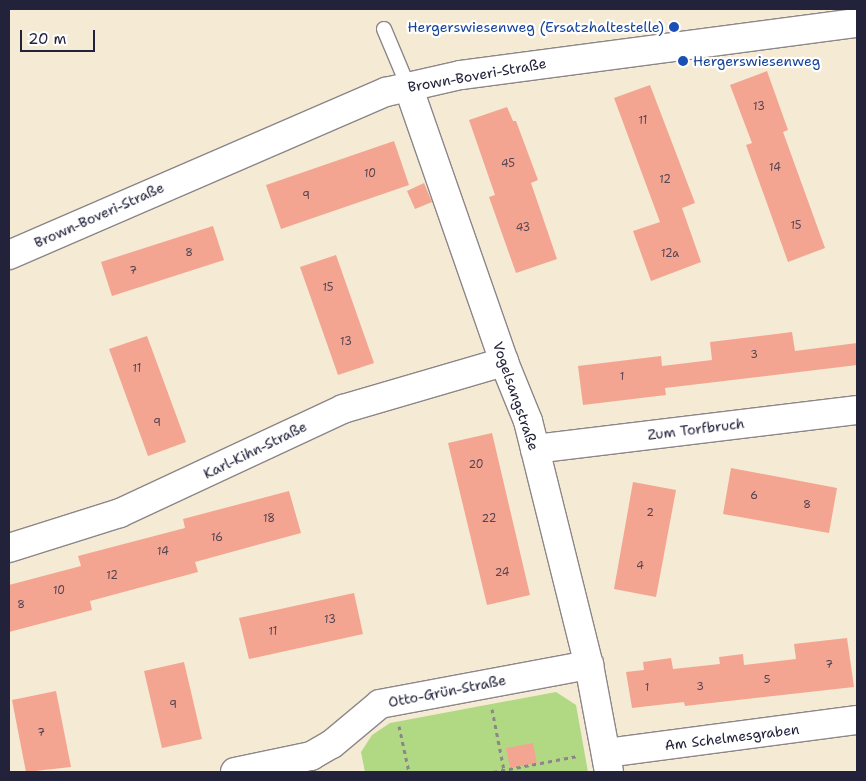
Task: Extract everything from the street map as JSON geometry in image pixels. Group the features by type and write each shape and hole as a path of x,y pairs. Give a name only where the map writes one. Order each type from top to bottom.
{"street":[{"name":"Brown-Boveri-Straße","path":"9,255 344,108 408,86 508,68 857,23"},
{"name":"Vogelsangstraße","path":"408,86 535,449 589,665 608,763"},
{"name":"Karl-Kihn-Straße","path":"9,548 120,514 343,409 504,362"},
{"name":"Zum Torfbruch","path":"535,449 857,410"},
{"name":"Otto-Grün-Straße","path":"235,772 311,756 332,744 369,710 394,700 589,665"},
{"name":"Am Schelmesgraben","path":"608,763 857,720"}],"lane":[{"path":"384,29 408,86"}],"path":[{"path":"487,684 504,770"},
{"path":"394,700 409,772"},
{"path":"493,772 578,756"}],"green space":[{"path":"556,692 576,705 588,772 365,772 361,752 372,735 390,723"}],"building":[{"path":"767,71 788,130 783,132 825,248 788,262 746,145 752,143 730,85"},
{"path":"650,85 695,203 682,208 701,262 651,281 633,231 660,222 614,98"},
{"path":"507,107 513,121 516,121 538,180 531,183 557,259 516,273 489,197 495,195 469,120"},
{"path":"394,141 409,185 281,229 266,185"},
{"path":"424,183 432,202 415,209 407,191"},
{"path":"213,226 224,260 112,296 101,262"},
{"path":"336,255 374,363 338,375 300,267"},
{"path":"792,332 795,351 857,343 857,365 665,388 666,395 583,405 578,366 661,356 662,366 712,360 710,342"},
{"path":"147,336 186,442 148,456 109,349"},
{"path":"492,433 530,595 487,605 448,443"},
{"path":"731,468 837,488 829,533 723,514"},
{"path":"633,482 676,490 656,597 614,589"},
{"path":"289,491 301,533 195,562 198,572 90,601 92,610 9,632 9,585 81,566 78,556 185,528 183,519"},
{"path":"354,593 363,634 249,659 239,618"},
{"path":"847,638 854,687 685,706 684,702 632,708 626,672 644,670 643,662 671,658 673,669 720,664 719,657 743,654 744,665 796,659 794,644"},
{"path":"184,662 202,739 162,748 144,671"},
{"path":"56,691 71,767 26,772 12,700"},
{"path":"533,743 537,763 510,768 506,748"}],"place":[{"name":"Hergerswiesenweg (Ersatzhaltestelle)","path":"674,27"},
{"name":"Hergerswiesenweg","path":"683,61"}]}
